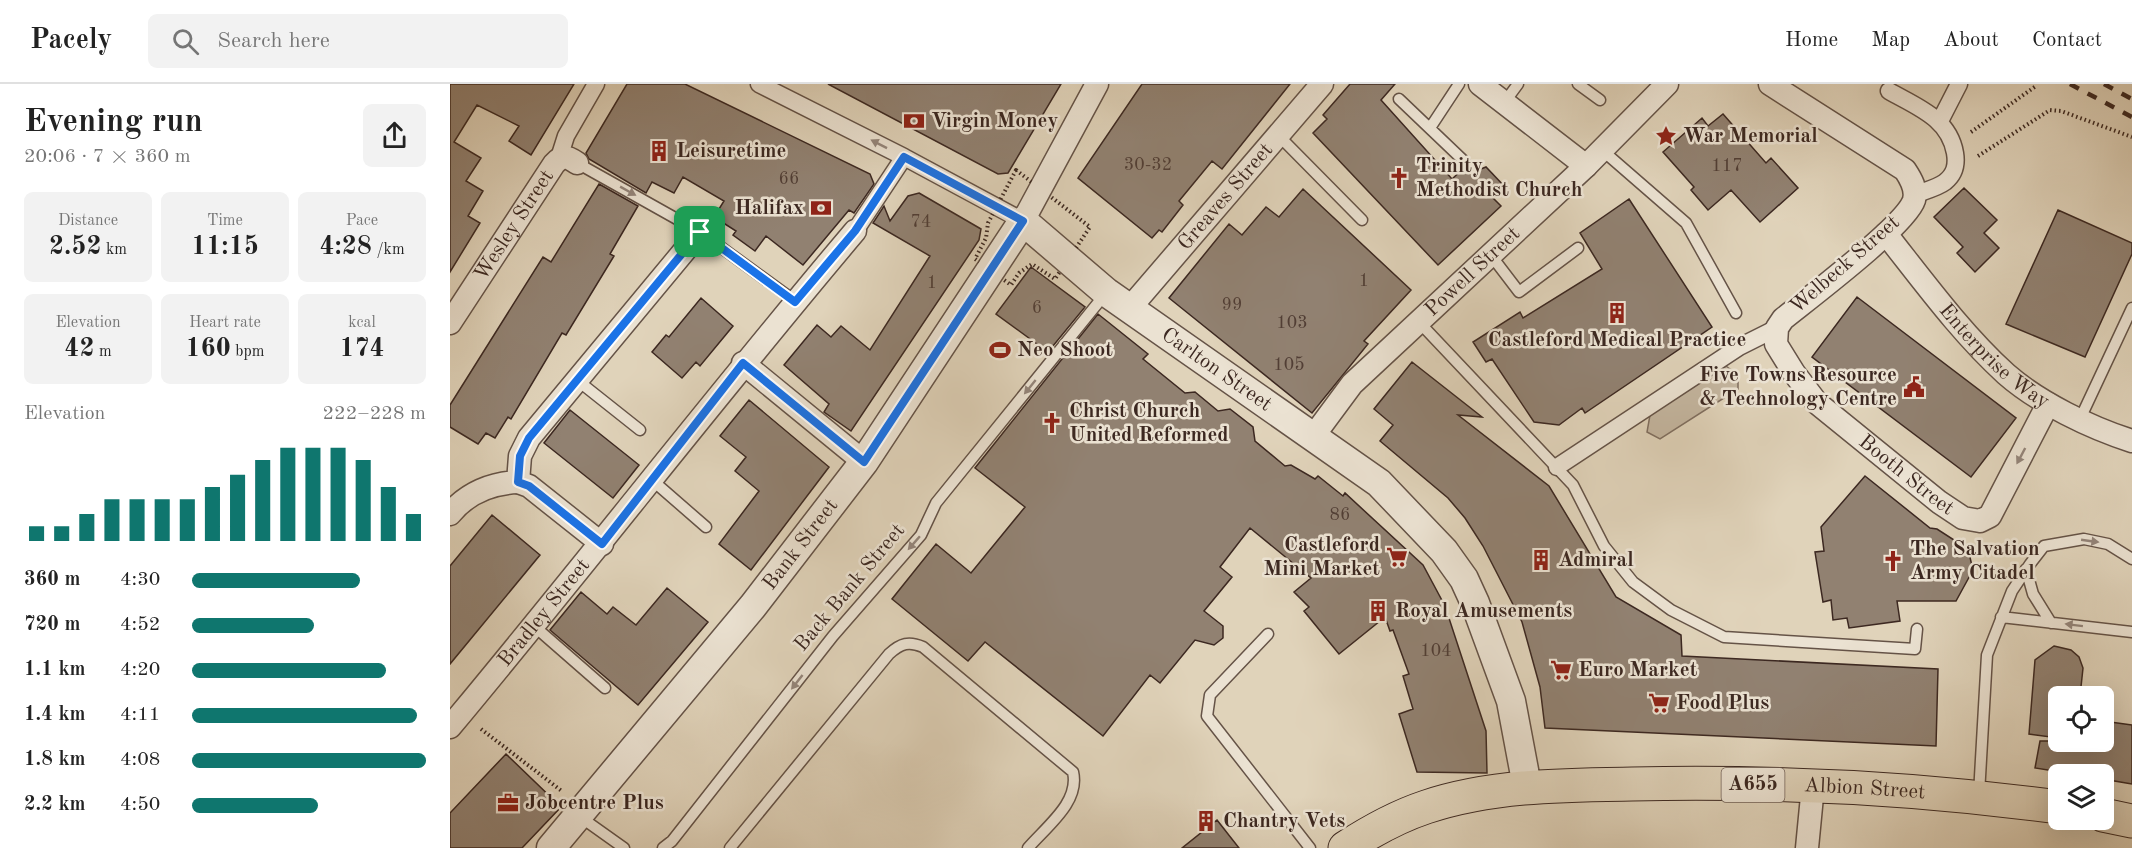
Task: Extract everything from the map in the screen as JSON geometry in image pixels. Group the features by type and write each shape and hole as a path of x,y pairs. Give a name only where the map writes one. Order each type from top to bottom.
{"main road":[{"name":"Albion Street","path":"1527,786 1689,783 1813,786 1978,798 2048,806"},
{"name":"A655","path":"1345,848 1385,823 1428,806 1527,786"},
{"path":"2114,817 2132,820"}],"street":[{"name":"Wesley Street","path":"450,323 568,160 566,136 596,84"},
{"name":"Carlton Street","path":"759,84 789,90 904,157 1023,221 1117,301 1379,483 1443,551 1464,579 1511,701 1527,786"},
{"path":"1023,221 1097,84"},
{"name":"Greaves Street","path":"1117,301 1279,136 1322,84"},
{"path":"1480,84 1586,166"},
{"name":"Powell Street","path":"1312,438 1352,384 1586,166 1667,84"},
{"path":"1770,84 1905,170 1914,183 1914,199 1944,183 1954,173 1957,163 1953,145 1940,121 1889,91"},
{"path":"1940,121 1959,84"},
{"name":"Bradley Street","path":"456,720 602,544 743,363 855,231 904,157"},
{"name":"Welbeck Street","path":"1557,467 1739,347 1777,328 1784,319 1886,234 1914,199"},
{"name":"Bank Street","path":"551,848 753,606 864,462 1023,221"},
{"path":"518,482 520,456 529,438 700,232"},
{"name":"Enterprise Way","path":"1886,234 1967,334 2007,375 2048,404 2132,441"},
{"name":"Welbeck Street","path":"1777,328 1776,344 1794,374"},
{"path":"743,363 864,462"},
{"name":"Booth Street","path":"1794,374 1817,404 1893,467 1963,518 1980,521 1990,516 2048,404"},
{"path":"453,505 491,485 518,482 529,486 602,544"},
{"path":"1807,848 1813,786"}],"lane":[{"path":"1430,128 1459,84"},
{"path":"1504,103 1518,84"},
{"path":"1578,84 1600,100"},
{"path":"1399,99 1465,162"},
{"path":"1279,136 1362,220"},
{"path":"1602,150 1686,223 1736,313"},
{"path":"568,160 700,232 795,302"},
{"path":"1490,254 1519,292 1578,248"},
{"name":"Back Bank Street","path":"663,848 679,832 833,636 921,535 936,503 1117,301"},
{"path":"2080,419 2132,308"},
{"path":"1418,321 1574,486 1604,546 1633,582 1671,610 1724,638 1915,649 1917,630"},
{"path":"577,380 640,430"},
{"path":"652,480 706,527"},
{"path":"1978,798 1987,655 2012,591 2028,566 2044,546 2084,539 2108,544 2132,560"},
{"path":"2028,566 2033,594 2050,623"},
{"path":"2001,617 2132,632"},
{"path":"534,626 605,688"},
{"path":"1268,634 1210,695 1208,716 1310,848"},
{"path":"730,848 889,654 898,646 912,642 923,647 1073,772 1076,784 1072,797 1028,848"},
{"path":"582,812 624,848"}],"path":[{"path":"1953,145 2036,86"},
{"path":"1957,163 1984,154 2050,110 2061,111 2132,137"},
{"path":"456,720 582,812"}],"shaded area":[{"path":"1726,366 1738,375 1738,389 1660,439 1647,432 1650,415"}],"building":[{"path":"450,84 574,84 531,155 509,141 519,126 477,105 454,142 481,158 466,181 483,191 468,216 480,223 450,272"},
{"path":"627,84 685,84 870,174 874,184 854,213 849,210 803,265 766,236 755,251 733,235 736,231 714,217 724,201 683,177 674,193 652,182 646,193 589,159 586,153"},
{"path":"828,84 1061,84 1008,173 998,174"},
{"path":"1142,84 1290,84 1222,169 1212,161 1179,201 1183,205 1162,232 1159,230 1152,238 1078,178"},
{"name":"Trinity Methodist Church","path":"1350,84 1395,84 1381,100 1452,179 1463,169 1471,173 1486,167 1505,187 1493,198 1501,206 1438,265 1313,133 1327,119 1323,115"},
{"path":"1723,114 1766,163 1771,158 1798,188 1760,222 1731,190 1708,210 1691,190 1694,187 1663,152 1702,118 1708,126"},
{"path":"599,184 638,206 610,254 614,256 566,335 562,333 511,419 508,417 495,438 486,433 478,444 450,427 450,405 543,257 551,262"},
{"path":"1964,188 1997,220 1984,233 1999,248 1975,272 1957,253 1963,247 1934,217"},
{"path":"1303,189 1411,290 1364,341 1368,344 1312,413 1169,298 1229,224 1242,235 1266,207 1279,217"},
{"path":"919,193 981,229 979,240 851,431 824,412 829,404 784,365 817,325 831,337 841,326 870,350 930,256 873,223 884,206 890,221 908,196"},
{"name":"Castleford Medical Practice","path":"1629,199 1712,327 1585,413 1582,408 1559,425 1534,422 1492,359 1486,362 1473,342 1520,312 1523,318 1602,269 1580,233"},
{"path":"2058,210 2132,243 2132,254 2085,357 2006,324"},
{"path":"1031,267 1085,307 1048,352 996,314"},
{"name":"Five Towns Resource & Technology Centre","path":"1857,297 2016,418 1971,477 1812,357"},
{"path":"701,298 733,326 700,366 696,362 682,378 652,352 666,335 669,337"},
{"path":"1098,314 1148,354 1143,359 1185,393 1195,392 1218,411 1230,409 1253,427 1255,441 1285,466 1291,465 1315,479 1318,476 1343,496 1345,493 1423,565 1445,606 1486,731 1487,773 1417,772 1399,714 1413,709 1403,676 1409,674 1393,630 1390,631 1385,617 1339,654 1304,611 1309,607 1294,592 1311,578 1250,528 1220,567 1232,577 1204,611 1223,626 1223,638 1214,645 1195,640 1160,683 1150,675 1103,736 985,642 968,661 892,599 936,544 971,573 1025,507 975,468"},
{"path":"1412,362 1482,417 1458,415 1549,486 1616,597 1681,635 1682,656 1938,669 1936,746 1545,728 1540,687 1522,622 1483,546 1465,518 1448,498 1380,441 1393,425 1374,409"},
{"path":"749,400 829,467 751,570 719,544 759,491 735,471 746,457 720,436"},
{"path":"570,410 639,465 613,498 544,443"},
{"name":"The Salvation Army Citadel","path":"1865,476 1930,528 1937,529 1968,549 1973,570 1956,601 1897,601 1900,621 1849,628 1847,618 1833,620 1831,600 1823,602 1815,552 1824,551 1821,527"},
{"path":"492,515 540,555 450,664 450,566"},
{"path":"667,588 708,622 638,705 550,630 581,592 607,614 613,607 636,625"},
{"path":"2054,646 2071,650 2079,657 2083,668 2081,686 2048,686 2048,737 2029,734 2035,660"},
{"path":"2114,723 2132,725 2132,784 2114,781 2114,764 2048,764 2048,770 2035,768 2040,741 2048,741 2048,752 2114,752"},
{"name":"Jobcentre Plus","path":"506,754 561,807 522,848 450,848 450,813"},
{"name":"Chantry Vets","path":"1217,820 1239,848 1182,848"}],"railway":[{"path":"2070,84 2132,117"},
{"path":"2104,84 2132,99"}],"place":[{"name":"Virgin Money","path":"914,121"},
{"name":"War Memorial","path":"1666,136"},
{"name":"Leisuretime","path":"659,151"},
{"name":"Trinity Methodist Church","path":"1399,178"},
{"name":"Halifax","path":"821,208"},
{"name":"Castleford Medical Practice","path":"1617,313"},
{"name":"Neo Shoot","path":"1000,350"},
{"name":"Five Towns Resource & Technology Centre","path":"1914,387"},
{"name":"Christ Church United Reformed","path":"1052,423"},
{"name":"Castleford Mini Market","path":"1397,557"},
{"name":"Admiral","path":"1541,560"},
{"name":"The Salvation Army Citadel","path":"1893,561"},
{"name":"Royal Amusements","path":"1378,611"},
{"name":"Euro Market","path":"1561,670"},
{"name":"Food Plus","path":"1659,703"},
{"name":"Jobcentre Plus","path":"508,803"},
{"name":"Chantry Vets","path":"1206,821"}],"route":[{"path":"904,157 1023,221 864,462 743,363 602,544 529,486 518,482 520,456 529,438 700,232 795,302 855,231 904,157"}]}
